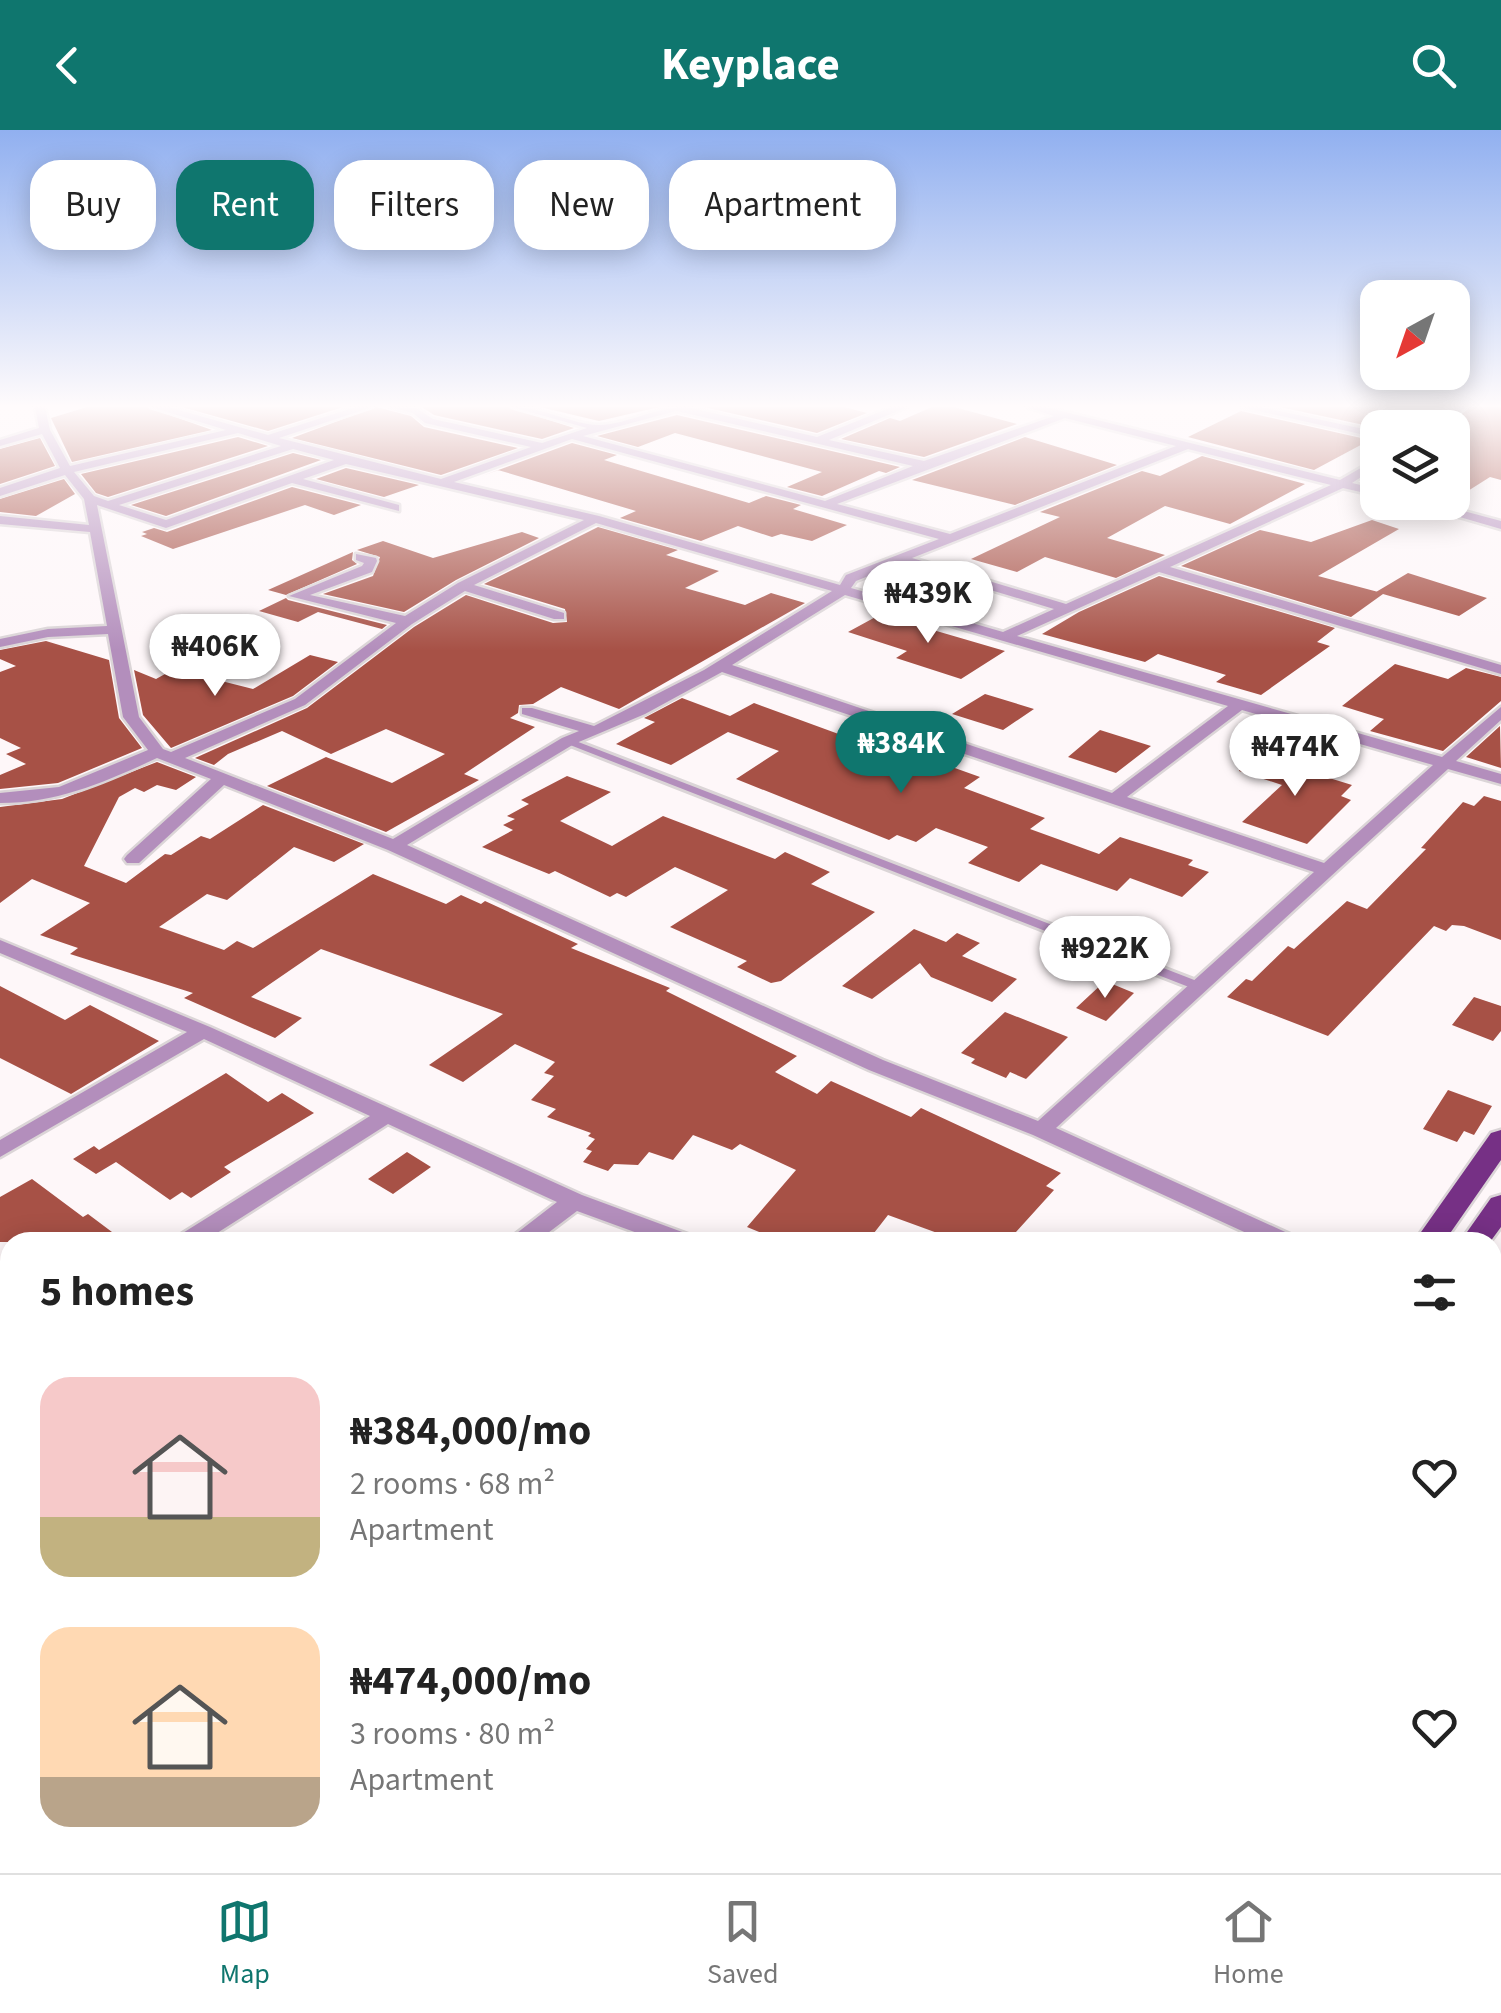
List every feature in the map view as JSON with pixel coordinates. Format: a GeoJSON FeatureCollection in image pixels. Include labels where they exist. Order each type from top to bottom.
{"type":"FeatureCollection","features":[{"type":"Feature","properties":{"kind":"main road"},"geometry":{"type":"LineString","coordinates":[[1435,1232],[1501,1139]]}},
{"type":"Feature","properties":{"kind":"main road"},"geometry":{"type":"LineString","coordinates":[[1482,1232],[1501,1205]]}},
{"type":"Feature","properties":{"kind":"street"},"geometry":{"type":"LineString","coordinates":[[82,488],[90,499],[131,717],[165,754],[394,846],[876,1064],[1041,1130],[1264,1232]]}},
{"type":"Feature","properties":{"kind":"street"},"geometry":{"type":"LineString","coordinates":[[112,503],[158,488]]}},
{"type":"Feature","properties":{"kind":"street"},"geometry":{"type":"LineString","coordinates":[[90,499],[112,503],[166,524],[271,488]]}},
{"type":"Feature","properties":{"kind":"street"},"geometry":{"type":"LineString","coordinates":[[325,488],[395,508]]}},
{"type":"Feature","properties":{"kind":"street"},"geometry":{"type":"LineString","coordinates":[[470,488],[595,519],[1501,778]]}},
{"type":"Feature","properties":{"kind":"street"},"geometry":{"type":"LineString","coordinates":[[768,488],[949,538]]}},
{"type":"Feature","properties":{"kind":"street"},"geometry":{"type":"LineString","coordinates":[[827,504],[868,488]]}},
{"type":"Feature","properties":{"kind":"street"},"geometry":{"type":"LineString","coordinates":[[394,846],[568,741],[596,731],[720,666],[842,591],[851,578],[1077,488]]}},
{"type":"Feature","properties":{"kind":"street"},"geometry":{"type":"LineString","coordinates":[[1002,637],[1332,488]]}},
{"type":"Feature","properties":{"kind":"street"},"geometry":{"type":"LineString","coordinates":[[1470,517],[1496,524],[1501,511]]}},
{"type":"Feature","properties":{"kind":"street"},"geometry":{"type":"LineString","coordinates":[[0,798],[34,800],[64,794],[300,702],[463,586],[595,519]]}},
{"type":"Feature","properties":{"kind":"street"},"geometry":{"type":"LineString","coordinates":[[0,520],[94,529]]}},
{"type":"Feature","properties":{"kind":"street"},"geometry":{"type":"LineString","coordinates":[[361,557],[371,561],[367,570],[296,596],[408,622]]}},
{"type":"Feature","properties":{"kind":"street"},"geometry":{"type":"LineString","coordinates":[[901,559],[1063,607]]}},
{"type":"Feature","properties":{"kind":"street"},"geometry":{"type":"LineString","coordinates":[[1157,567],[1501,670]]}},
{"type":"Feature","properties":{"kind":"street"},"geometry":{"type":"LineString","coordinates":[[463,586],[559,616]]}},
{"type":"Feature","properties":{"kind":"street"},"geometry":{"type":"LineString","coordinates":[[0,643],[48,633],[114,630]]}},
{"type":"Feature","properties":{"kind":"street"},"geometry":{"type":"LineString","coordinates":[[720,666],[1326,870]]}},
{"type":"Feature","properties":{"kind":"street"},"geometry":{"type":"LineString","coordinates":[[1113,800],[1240,704]]}},
{"type":"Feature","properties":{"kind":"street"},"geometry":{"type":"LineString","coordinates":[[528,711],[596,731]]}},
{"type":"Feature","properties":{"kind":"street"},"geometry":{"type":"LineString","coordinates":[[1041,1130],[1501,712]]}},
{"type":"Feature","properties":{"kind":"street"},"geometry":{"type":"LineString","coordinates":[[133,859],[223,777]]}},
{"type":"Feature","properties":{"kind":"street"},"geometry":{"type":"LineString","coordinates":[[0,946],[203,1030],[574,1202],[657,1232]]}},
{"type":"Feature","properties":{"kind":"street"},"geometry":{"type":"LineString","coordinates":[[2,1146],[203,1030]]}},
{"type":"Feature","properties":{"kind":"street"},"geometry":{"type":"LineString","coordinates":[[202,1232],[386,1116]]}},
{"type":"Feature","properties":{"kind":"street"},"geometry":{"type":"LineString","coordinates":[[534,1232],[574,1202]]}},
{"type":"Feature","properties":{"kind":"lane"},"geometry":{"type":"LineString","coordinates":[[568,741],[1198,986]]}},
{"type":"Feature","properties":{"kind":"building"},"geometry":{"type":"Polygon","coordinates":[[[34,488],[71,488],[75,494],[36,516],[0,512],[0,499],[34,488]]]}},
{"type":"Feature","properties":{"kind":"building"},"geometry":{"type":"Polygon","coordinates":[[[92,488],[135,488],[108,497],[92,488]]]}},
{"type":"Feature","properties":{"kind":"building"},"geometry":{"type":"Polygon","coordinates":[[[183,488],[243,488],[166,516],[131,505],[183,488]]]}},
{"type":"Feature","properties":{"kind":"building"},"geometry":{"type":"Polygon","coordinates":[[[288,488],[361,505],[334,515],[305,505],[173,549],[141,536],[154,528],[167,532],[288,488]]]}},
{"type":"Feature","properties":{"kind":"building"},"geometry":{"type":"Polygon","coordinates":[[[351,488],[409,488],[384,497],[351,488]]]}},
{"type":"Feature","properties":{"kind":"building"},"geometry":{"type":"Polygon","coordinates":[[[560,488],[700,488],[749,503],[766,496],[801,505],[793,509],[847,525],[812,541],[781,534],[772,537],[738,526],[701,541],[620,518],[636,511],[560,488]]]}},
{"type":"Feature","properties":{"kind":"building"},"geometry":{"type":"Polygon","coordinates":[[[792,488],[839,488],[822,496],[792,488]]]}},
{"type":"Feature","properties":{"kind":"building"},"geometry":{"type":"Polygon","coordinates":[[[946,488],[1057,488],[1015,505],[946,488]]]}},
{"type":"Feature","properties":{"kind":"building"},"geometry":{"type":"Polygon","coordinates":[[[1099,488],[1297,488],[1230,524],[1165,506],[1107,538],[1165,555],[1116,578],[1045,557],[1017,572],[971,559],[1060,517],[1040,512],[1099,488]]]}},
{"type":"Feature","properties":{"kind":"building"},"geometry":{"type":"Polygon","coordinates":[[[1372,520],[1399,529],[1318,576],[1377,592],[1408,573],[1487,598],[1459,616],[1383,594],[1351,617],[1181,566],[1260,530],[1311,542],[1372,520]]]}},
{"type":"Feature","properties":{"kind":"building"},"geometry":{"type":"Polygon","coordinates":[[[598,527],[678,550],[666,555],[719,571],[685,588],[745,605],[771,593],[805,603],[619,709],[561,687],[533,704],[519,705],[518,713],[510,718],[535,727],[464,774],[479,780],[386,832],[267,786],[326,757],[392,783],[445,754],[386,729],[331,754],[282,731],[228,754],[214,765],[195,758],[307,708],[414,627],[466,595],[553,623],[567,622],[565,609],[484,584],[598,527]]]}},
{"type":"Feature","properties":{"kind":"building"},"geometry":{"type":"Polygon","coordinates":[[[522,532],[539,538],[456,580],[404,612],[323,594],[373,576],[380,557],[357,550],[383,541],[433,558],[522,532]]]}},
{"type":"Feature","properties":{"kind":"building"},"geometry":{"type":"Polygon","coordinates":[[[353,552],[352,560],[357,564],[286,595],[268,590],[353,552]]]}},
{"type":"Feature","properties":{"kind":"building"},"geometry":{"type":"Polygon","coordinates":[[[1159,576],[1335,628],[1317,642],[1330,646],[1261,695],[1216,682],[1226,675],[1158,654],[1145,662],[1042,634],[1079,612],[1159,576]]]}},
{"type":"Feature","properties":{"kind":"building"},"geometry":{"type":"Polygon","coordinates":[[[286,598],[387,625],[382,629],[318,612],[298,622],[259,611],[286,598]]]}},
{"type":"Feature","properties":{"kind":"building"},"geometry":{"type":"Polygon","coordinates":[[[881,614],[1005,651],[961,679],[896,658],[907,651],[848,632],[881,614]]]}},
{"type":"Feature","properties":{"kind":"building"},"geometry":{"type":"Polygon","coordinates":[[[46,641],[109,660],[119,718],[142,748],[58,783],[0,789],[0,775],[26,764],[6,754],[21,748],[0,738],[0,672],[16,666],[0,659],[0,650],[46,641]]]}},
{"type":"Feature","properties":{"kind":"building"},"geometry":{"type":"Polygon","coordinates":[[[310,655],[338,662],[293,696],[171,748],[143,715],[134,670],[156,679],[174,669],[253,689],[310,655]]]}},
{"type":"Feature","properties":{"kind":"building"},"geometry":{"type":"Polygon","coordinates":[[[1395,664],[1448,679],[1466,668],[1501,677],[1501,701],[1443,751],[1370,731],[1384,719],[1342,706],[1395,664]]]}},
{"type":"Feature","properties":{"kind":"building"},"geometry":{"type":"Polygon","coordinates":[[[985,694],[1034,709],[1003,730],[952,714],[985,694]]]}},
{"type":"Feature","properties":{"kind":"building"},"geometry":{"type":"Polygon","coordinates":[[[682,698],[730,716],[754,703],[896,755],[932,766],[938,762],[980,777],[964,788],[1045,818],[1030,829],[1099,854],[1120,837],[1193,860],[1188,865],[1209,872],[1182,897],[1130,878],[1117,891],[1041,864],[1019,882],[968,863],[988,847],[936,828],[916,842],[897,835],[889,840],[736,779],[779,751],[728,732],[671,765],[616,744],[655,722],[644,718],[682,698]]]}},
{"type":"Feature","properties":{"kind":"building"},"geometry":{"type":"Polygon","coordinates":[[[1500,726],[1501,768],[1466,757],[1500,726]]]}},
{"type":"Feature","properties":{"kind":"building"},"geometry":{"type":"Polygon","coordinates":[[[1100,730],[1151,746],[1116,773],[1068,757],[1100,730]]]}},
{"type":"Feature","properties":{"kind":"building"},"geometry":{"type":"Polygon","coordinates":[[[1245,752],[1352,785],[1341,796],[1351,800],[1307,844],[1242,822],[1282,785],[1239,771],[1245,752]]]}},
{"type":"Feature","properties":{"kind":"building"},"geometry":{"type":"Polygon","coordinates":[[[157,762],[196,777],[176,790],[157,785],[144,792],[135,788],[119,797],[84,866],[126,883],[165,854],[171,855],[201,836],[210,839],[263,805],[364,844],[334,862],[294,847],[227,900],[207,894],[159,927],[224,950],[237,941],[253,948],[373,874],[446,904],[461,895],[481,904],[485,901],[578,944],[571,948],[670,988],[666,991],[797,1056],[775,1072],[817,1094],[831,1081],[911,1117],[921,1108],[1061,1173],[1046,1186],[1054,1190],[1016,1232],[935,1232],[888,1215],[875,1232],[759,1232],[747,1227],[796,1170],[740,1144],[732,1150],[693,1135],[673,1160],[649,1152],[638,1165],[614,1164],[608,1171],[583,1162],[592,1151],[586,1149],[595,1139],[588,1136],[591,1133],[547,1117],[556,1109],[531,1100],[554,1076],[544,1073],[555,1062],[515,1044],[463,1082],[429,1065],[503,1014],[321,949],[251,997],[302,1018],[275,1038],[184,998],[193,993],[70,954],[78,948],[40,935],[90,903],[32,879],[0,903],[0,807],[62,799],[157,762]]]}},
{"type":"Feature","properties":{"kind":"building"},"geometry":{"type":"Polygon","coordinates":[[[567,776],[611,792],[560,821],[612,846],[663,816],[775,859],[785,852],[830,872],[811,884],[875,912],[781,981],[771,983],[737,967],[747,961],[670,927],[728,890],[675,867],[626,897],[617,893],[610,897],[555,871],[549,874],[482,847],[513,830],[503,825],[515,819],[507,816],[529,804],[521,800],[567,776]]]}},
{"type":"Feature","properties":{"kind":"building"},"geometry":{"type":"Polygon","coordinates":[[[1484,796],[1501,801],[1501,940],[1464,926],[1452,925],[1446,931],[1434,926],[1328,1036],[1227,997],[1246,979],[1252,981],[1288,946],[1294,949],[1347,901],[1367,909],[1426,849],[1421,848],[1463,802],[1474,806],[1484,796]]]}},
{"type":"Feature","properties":{"kind":"building"},"geometry":{"type":"Polygon","coordinates":[[[914,929],[946,942],[957,933],[980,943],[962,956],[1017,979],[992,1002],[931,977],[920,963],[872,999],[842,986],[914,929]]]}},
{"type":"Feature","properties":{"kind":"building"},"geometry":{"type":"Polygon","coordinates":[[[1105,981],[1134,993],[1106,1021],[1076,1008],[1105,981]]]}},
{"type":"Feature","properties":{"kind":"building"},"geometry":{"type":"Polygon","coordinates":[[[0,986],[65,1020],[90,1005],[159,1041],[71,1094],[0,1058],[0,986]]]}},
{"type":"Feature","properties":{"kind":"building"},"geometry":{"type":"Polygon","coordinates":[[[1474,997],[1501,1006],[1501,1031],[1493,1041],[1452,1025],[1474,997]]]}},
{"type":"Feature","properties":{"kind":"building"},"geometry":{"type":"Polygon","coordinates":[[[1005,1012],[1068,1037],[1026,1079],[1010,1072],[1006,1078],[971,1063],[975,1059],[961,1053],[1005,1012]]]}},
{"type":"Feature","properties":{"kind":"building"},"geometry":{"type":"Polygon","coordinates":[[[226,1073],[268,1102],[282,1093],[314,1113],[224,1167],[231,1172],[191,1198],[182,1192],[170,1200],[116,1162],[96,1174],[73,1159],[94,1146],[99,1150],[226,1073]]]}},
{"type":"Feature","properties":{"kind":"building"},"geometry":{"type":"Polygon","coordinates":[[[1448,1090],[1492,1106],[1474,1135],[1464,1131],[1457,1142],[1423,1129],[1448,1090]]]}},
{"type":"Feature","properties":{"kind":"building"},"geometry":{"type":"Polygon","coordinates":[[[407,1152],[431,1167],[393,1194],[368,1179],[407,1152]]]}},
{"type":"Feature","properties":{"kind":"building"},"geometry":{"type":"Polygon","coordinates":[[[32,1179],[83,1217],[88,1214],[112,1232],[0,1232],[0,1197],[32,1179]]]}}]}
